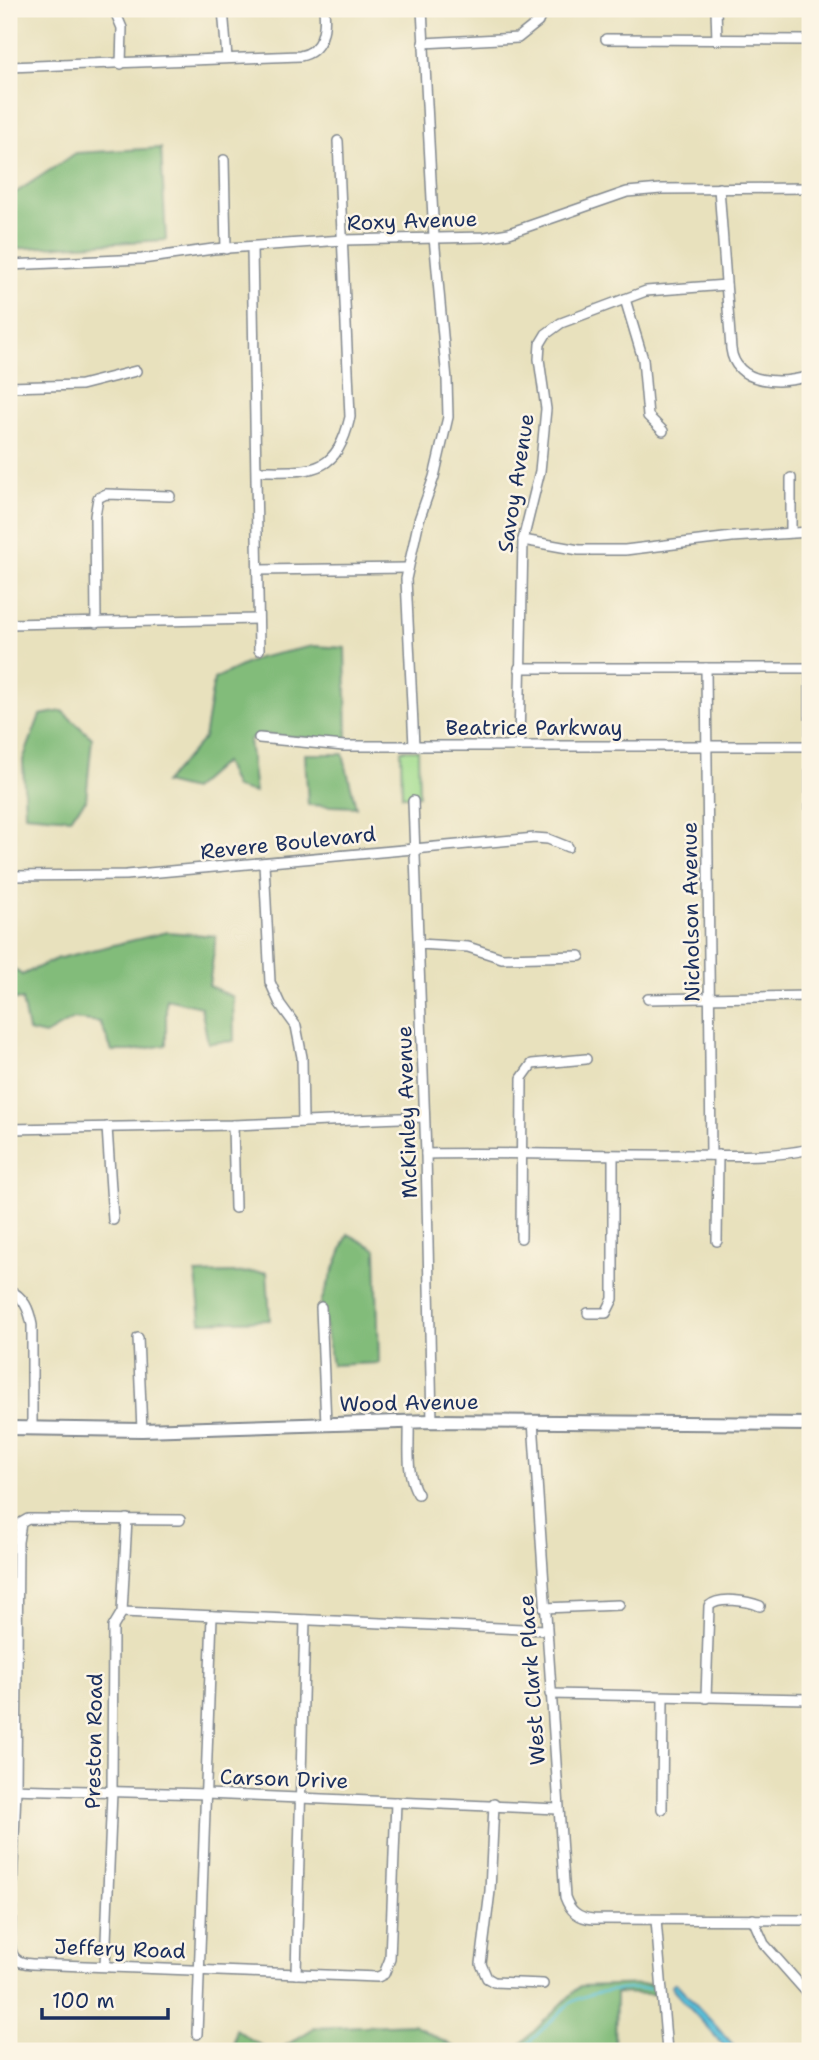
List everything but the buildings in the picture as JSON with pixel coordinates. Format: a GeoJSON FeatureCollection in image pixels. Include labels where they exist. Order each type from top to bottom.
{"type":"FeatureCollection","features":[{"type":"Feature","properties":{"kind":"street"},"geometry":{"type":"LineString","coordinates":[[114,9],[122,28],[121,64]]}},
{"type":"Feature","properties":{"kind":"street"},"geometry":{"type":"LineString","coordinates":[[223,9],[227,58]]}},
{"type":"Feature","properties":{"kind":"street"},"geometry":{"type":"LineString","coordinates":[[9,67],[309,55],[320,42],[324,9]]}},
{"type":"Feature","properties":{"kind":"street"},"geometry":{"type":"LineString","coordinates":[[414,746],[406,579],[419,520],[434,477],[447,417],[447,380],[433,237],[422,9]]}},
{"type":"Feature","properties":{"kind":"street"},"geometry":{"type":"LineString","coordinates":[[423,43],[518,38],[538,22],[543,9]]}},
{"type":"Feature","properties":{"kind":"street"},"geometry":{"type":"LineString","coordinates":[[716,9],[716,40]]}},
{"type":"Feature","properties":{"kind":"street"},"geometry":{"type":"LineString","coordinates":[[606,39],[810,40]]}},
{"type":"Feature","properties":{"kind":"street"},"geometry":{"type":"LineString","coordinates":[[257,471],[304,471],[322,466],[335,455],[345,438],[350,417],[338,141]]}},
{"type":"Feature","properties":{"kind":"street"},"geometry":{"type":"LineString","coordinates":[[224,160],[226,249]]}},
{"type":"Feature","properties":{"kind":"street","name":"Roxy Avenue"},"geometry":{"type":"LineString","coordinates":[[9,265],[142,259],[343,240],[485,237],[509,233],[627,192],[661,188],[810,188]]}},
{"type":"Feature","properties":{"kind":"street"},"geometry":{"type":"LineString","coordinates":[[719,188],[732,356],[737,368],[748,377],[762,380],[810,376]]}},
{"type":"Feature","properties":{"kind":"street"},"geometry":{"type":"LineString","coordinates":[[252,248],[259,650]]}},
{"type":"Feature","properties":{"kind":"street","name":"Savoy Avenue"},"geometry":{"type":"LineString","coordinates":[[519,746],[523,540],[540,471],[546,409],[539,359],[540,344],[546,334],[561,323],[646,291],[726,285]]}},
{"type":"Feature","properties":{"kind":"street"},"geometry":{"type":"LineString","coordinates":[[625,299],[643,359],[648,416],[663,431]]}},
{"type":"Feature","properties":{"kind":"street"},"geometry":{"type":"LineString","coordinates":[[9,387],[81,385],[136,371]]}},
{"type":"Feature","properties":{"kind":"street"},"geometry":{"type":"LineString","coordinates":[[791,532],[792,478]]}},
{"type":"Feature","properties":{"kind":"street"},"geometry":{"type":"LineString","coordinates":[[96,623],[98,498],[106,494],[170,496]]}},
{"type":"Feature","properties":{"kind":"street"},"geometry":{"type":"LineString","coordinates":[[523,540],[579,550],[625,550],[810,531]]}},
{"type":"Feature","properties":{"kind":"street"},"geometry":{"type":"LineString","coordinates":[[258,570],[408,568]]}},
{"type":"Feature","properties":{"kind":"street"},"geometry":{"type":"LineString","coordinates":[[9,624],[258,619]]}},
{"type":"Feature","properties":{"kind":"street"},"geometry":{"type":"LineString","coordinates":[[519,668],[810,668],[810,906]]}},
{"type":"Feature","properties":{"kind":"street","name":"Nicholson Avenue"},"geometry":{"type":"LineString","coordinates":[[706,668],[709,997],[718,1241]]}},
{"type":"Feature","properties":{"kind":"street","name":"Beatrice Parkway"},"geometry":{"type":"LineString","coordinates":[[259,737],[344,746],[810,746]]}},
{"type":"Feature","properties":{"kind":"street","name":"McKinley Avenue"},"geometry":{"type":"LineString","coordinates":[[413,801],[426,1154],[432,1421]]}},
{"type":"Feature","properties":{"kind":"street","name":"Revere Boulevard"},"geometry":{"type":"LineString","coordinates":[[9,876],[126,875],[535,838],[568,846]]}},
{"type":"Feature","properties":{"kind":"street"},"geometry":{"type":"LineString","coordinates":[[264,863],[270,982],[280,1004],[296,1026],[302,1057],[303,1122]]}},
{"type":"Feature","properties":{"kind":"street"},"geometry":{"type":"LineString","coordinates":[[419,944],[468,947],[502,958],[580,956]]}},
{"type":"Feature","properties":{"kind":"street"},"geometry":{"type":"LineString","coordinates":[[648,999],[810,996]]}},
{"type":"Feature","properties":{"kind":"street"},"geometry":{"type":"LineString","coordinates":[[521,1238],[522,1078],[532,1065],[586,1059]]}},
{"type":"Feature","properties":{"kind":"street"},"geometry":{"type":"LineString","coordinates":[[9,1129],[233,1125],[424,1117]]}},
{"type":"Feature","properties":{"kind":"street"},"geometry":{"type":"LineString","coordinates":[[233,1125],[235,1208]]}},
{"type":"Feature","properties":{"kind":"street"},"geometry":{"type":"LineString","coordinates":[[107,1127],[113,1220]]}},
{"type":"Feature","properties":{"kind":"street"},"geometry":{"type":"LineString","coordinates":[[426,1154],[522,1152],[613,1156],[714,1155],[791,1153],[810,1149]]}},
{"type":"Feature","properties":{"kind":"street"},"geometry":{"type":"LineString","coordinates":[[589,1313],[606,1313],[612,1299],[613,1156]]}},
{"type":"Feature","properties":{"kind":"street"},"geometry":{"type":"LineString","coordinates":[[9,1290],[22,1298],[29,1310],[32,1325],[33,1428]]}},
{"type":"Feature","properties":{"kind":"street"},"geometry":{"type":"LineString","coordinates":[[321,1307],[326,1424]]}},
{"type":"Feature","properties":{"kind":"street"},"geometry":{"type":"LineString","coordinates":[[138,1338],[142,1430]]}},
{"type":"Feature","properties":{"kind":"street","name":"Wood Avenue"},"geometry":{"type":"LineString","coordinates":[[9,1428],[142,1430],[432,1421],[810,1424]]}},
{"type":"Feature","properties":{"kind":"street","name":"West Clark Place"},"geometry":{"type":"LineString","coordinates":[[533,1421],[565,1897],[573,1912],[585,1919],[656,1920]]}},
{"type":"Feature","properties":{"kind":"street"},"geometry":{"type":"LineString","coordinates":[[409,1422],[410,1473],[418,1494]]}},
{"type":"Feature","properties":{"kind":"street","name":"Jeffery Road"},"geometry":{"type":"LineString","coordinates":[[127,1519],[28,1519],[21,1523],[18,1542],[10,1952],[17,1962],[379,1978],[389,1966],[396,1802]]}},
{"type":"Feature","properties":{"kind":"street"},"geometry":{"type":"LineString","coordinates":[[127,1519],[180,1520]]}},
{"type":"Feature","properties":{"kind":"street","name":"Preston Road"},"geometry":{"type":"LineString","coordinates":[[105,1966],[112,1792],[113,1627],[122,1612],[127,1519]]}},
{"type":"Feature","properties":{"kind":"street"},"geometry":{"type":"LineString","coordinates":[[706,1698],[709,1606],[716,1601],[744,1602],[760,1606]]}},
{"type":"Feature","properties":{"kind":"street"},"geometry":{"type":"LineString","coordinates":[[544,1608],[619,1605]]}},
{"type":"Feature","properties":{"kind":"street"},"geometry":{"type":"LineString","coordinates":[[122,1612],[546,1630]]}},
{"type":"Feature","properties":{"kind":"street"},"geometry":{"type":"LineString","coordinates":[[197,2034],[212,1616]]}},
{"type":"Feature","properties":{"kind":"street"},"geometry":{"type":"LineString","coordinates":[[296,1974],[305,1620]]}},
{"type":"Feature","properties":{"kind":"street"},"geometry":{"type":"LineString","coordinates":[[550,1694],[810,1699]]}},
{"type":"Feature","properties":{"kind":"street"},"geometry":{"type":"LineString","coordinates":[[662,1809],[663,1698]]}},
{"type":"Feature","properties":{"kind":"street","name":"Carson Drive"},"geometry":{"type":"LineString","coordinates":[[13,1789],[494,1804],[558,1809]]}},
{"type":"Feature","properties":{"kind":"street"},"geometry":{"type":"LineString","coordinates":[[494,1804],[490,1891],[482,1953],[483,1972],[487,1979],[494,1982],[543,1984]]}},
{"type":"Feature","properties":{"kind":"street"},"geometry":{"type":"LineString","coordinates":[[753,1919],[764,1944],[810,1996]]}},
{"type":"Feature","properties":{"kind":"street"},"geometry":{"type":"LineString","coordinates":[[667,2051],[656,1920],[810,1920]]}},
{"type":"Feature","properties":{"kind":"green space"},"geometry":{"type":"Polygon","coordinates":[[[161,148],[166,240],[9,249],[9,197],[76,153],[161,148]]]}},
{"type":"Feature","properties":{"kind":"green space"},"geometry":{"type":"Polygon","coordinates":[[[313,646],[345,648],[347,741],[258,734],[249,740],[255,793],[235,788],[224,762],[192,790],[164,783],[204,738],[214,679],[258,658],[313,646]]]}},
{"type":"Feature","properties":{"kind":"green space"},"geometry":{"type":"Polygon","coordinates":[[[62,711],[92,738],[86,800],[70,818],[25,814],[23,760],[40,715],[62,711]]]}},
{"type":"Feature","properties":{"kind":"green space"},"geometry":{"type":"Polygon","coordinates":[[[401,750],[418,750],[419,796],[402,796],[401,750]]]}},
{"type":"Feature","properties":{"kind":"green space"},"geometry":{"type":"Polygon","coordinates":[[[305,754],[343,754],[356,807],[308,805],[305,754]]]}},
{"type":"Feature","properties":{"kind":"green space"},"geometry":{"type":"Polygon","coordinates":[[[167,932],[216,936],[209,986],[233,997],[234,1041],[208,1043],[201,1007],[166,999],[166,1045],[112,1051],[100,1022],[73,1019],[45,1035],[28,1031],[22,1000],[9,999],[9,965],[22,975],[56,959],[167,932]]]}},
{"type":"Feature","properties":{"kind":"green space"},"geometry":{"type":"Polygon","coordinates":[[[348,1234],[376,1249],[379,1363],[332,1365],[321,1302],[348,1234]]]}},
{"type":"Feature","properties":{"kind":"green space"},"geometry":{"type":"Polygon","coordinates":[[[267,1272],[270,1320],[201,1322],[196,1274],[267,1272]]]}},
{"type":"Feature","properties":{"kind":"green space"},"geometry":{"type":"Polygon","coordinates":[[[654,1984],[654,1994],[616,1993],[615,2051],[514,2051],[580,1986],[654,1984]]]}},
{"type":"Feature","properties":{"kind":"green space"},"geometry":{"type":"Polygon","coordinates":[[[413,2024],[461,2051],[277,2051],[314,2028],[413,2024]]]}},
{"type":"Feature","properties":{"kind":"green space"},"geometry":{"type":"Polygon","coordinates":[[[235,2029],[269,2051],[234,2051],[235,2029]]]}},
{"type":"Feature","properties":{"kind":"water"},"geometry":{"type":"Polygon","coordinates":[[[674,1983],[739,2051],[729,2051],[674,1991],[674,1983]]]}},
{"type":"Feature","properties":{"kind":"waterway"},"geometry":{"type":"LineString","coordinates":[[520,2051],[570,2003],[579,1998],[608,1991],[649,1988]]}}]}
